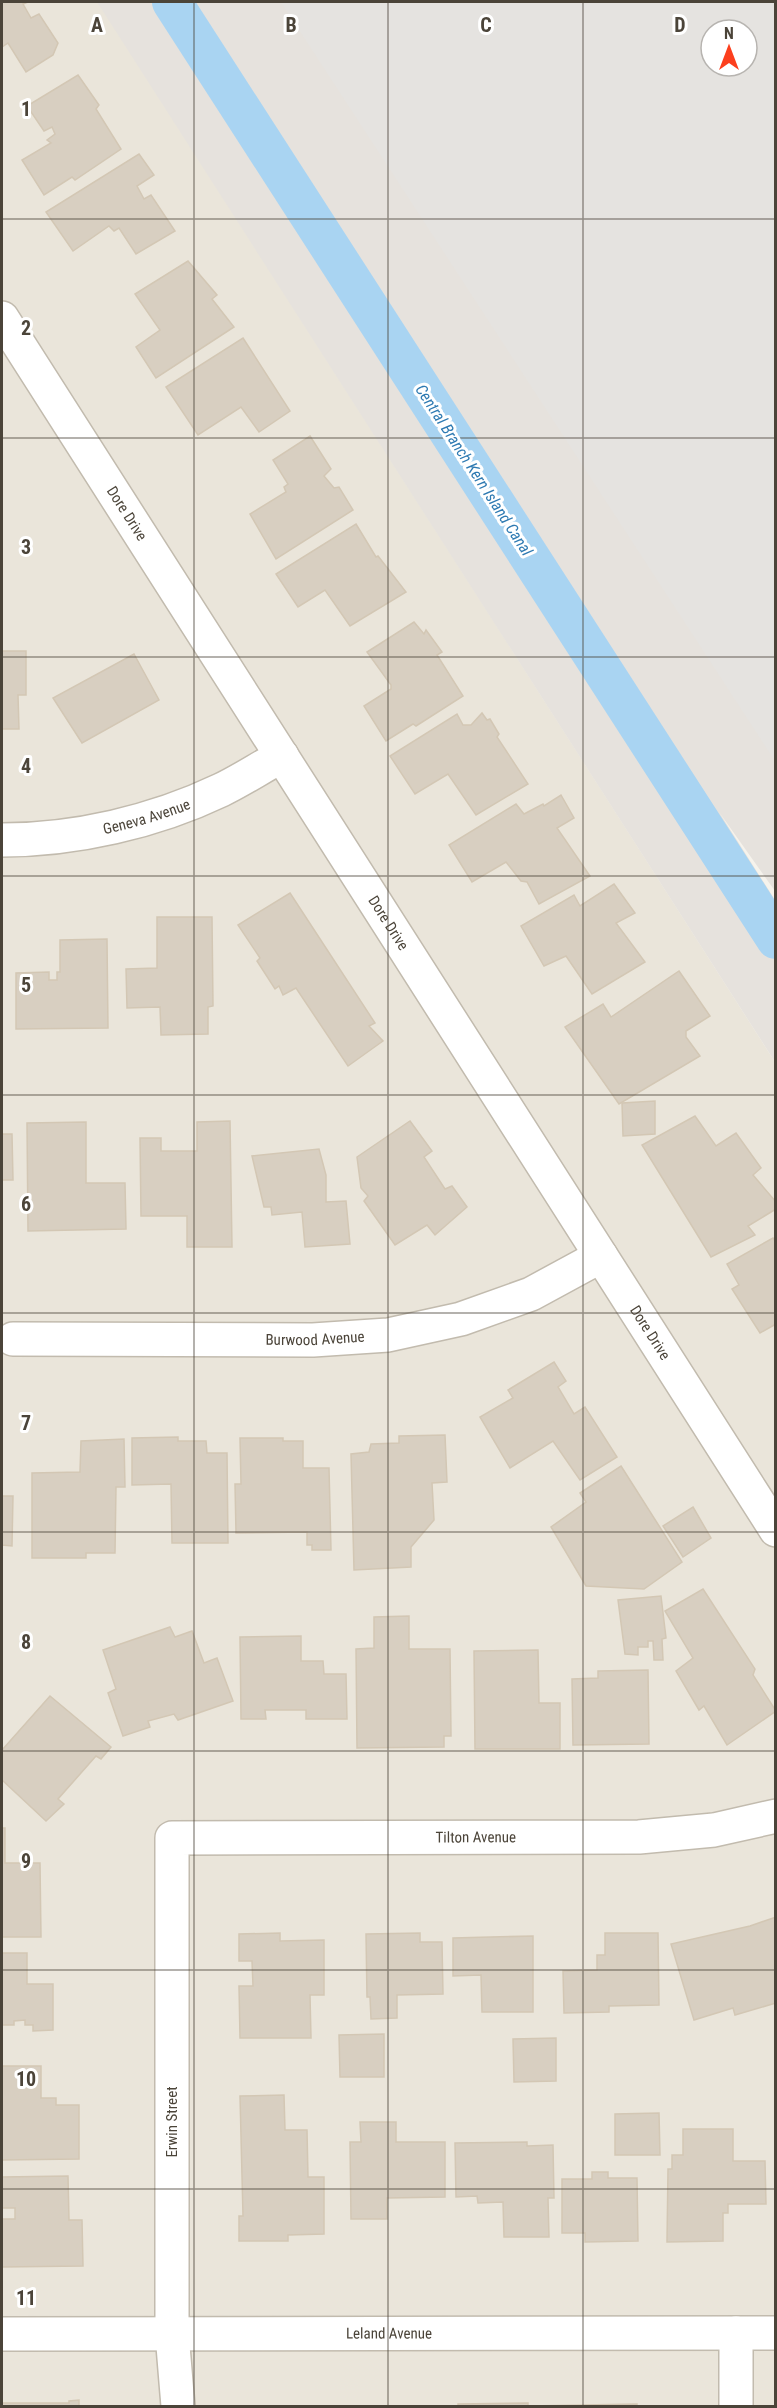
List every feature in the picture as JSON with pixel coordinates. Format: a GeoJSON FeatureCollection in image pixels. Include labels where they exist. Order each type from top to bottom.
{"type":"FeatureCollection","features":[{"type":"Feature","properties":{"kind":"street","name":"Dore Drive"},"geometry":{"type":"LineString","coordinates":[[2,318],[776,1530]]}},
{"type":"Feature","properties":{"kind":"street","name":"Geneva Avenue"},"geometry":{"type":"LineString","coordinates":[[2,840],[22,840],[87,832],[160,814],[220,790],[282,756]]}},
{"type":"Feature","properties":{"kind":"street","name":"Burwood Avenue"},"geometry":{"type":"LineString","coordinates":[[13,1339],[313,1340],[388,1335],[460,1319],[531,1294],[601,1256]]}},
{"type":"Feature","properties":{"kind":"street","name":"Tilton Avenue"},"geometry":{"type":"LineString","coordinates":[[172,1838],[639,1837],[714,1830],[776,1816]]}},
{"type":"Feature","properties":{"kind":"street","name":"Erwin Street"},"geometry":{"type":"LineString","coordinates":[[172,1838],[172,2334],[178,2406]]}},
{"type":"Feature","properties":{"kind":"street"},"geometry":{"type":"LineString","coordinates":[[736,2333],[736,2406]]}},
{"type":"Feature","properties":{"kind":"street","name":"Leland Avenue"},"geometry":{"type":"LineString","coordinates":[[2,2334],[776,2333]]}},
{"type":"Feature","properties":{"kind":"shaded area"},"geometry":{"type":"Polygon","coordinates":[[[2,2],[98,2],[775,1062],[776,2406],[2,2406],[2,2]]]}},
{"type":"Feature","properties":{"kind":"shaded area"},"geometry":{"type":"Polygon","coordinates":[[[97,2],[775,2],[775,891],[719,812],[775,900],[775,1062],[97,2]]]}},
{"type":"Feature","properties":{"kind":"shaded area"},"geometry":{"type":"Polygon","coordinates":[[[281,2],[775,2],[775,761],[281,2]]]}},
{"type":"Feature","properties":{"kind":"building"},"geometry":{"type":"Polygon","coordinates":[[[2,2],[28,2],[23,4],[31,18],[39,14],[58,43],[53,55],[26,72],[8,43],[2,47],[2,2]]]}},
{"type":"Feature","properties":{"kind":"building"},"geometry":{"type":"Polygon","coordinates":[[[78,75],[99,105],[96,109],[121,149],[75,180],[72,177],[44,195],[22,160],[51,143],[47,140],[55,134],[52,127],[44,131],[27,106],[78,75]]]}},
{"type":"Feature","properties":{"kind":"building"},"geometry":{"type":"Polygon","coordinates":[[[139,154],[154,175],[137,186],[144,199],[151,195],[175,231],[136,254],[119,228],[114,231],[109,226],[73,251],[46,212],[139,154]]]}},
{"type":"Feature","properties":{"kind":"building"},"geometry":{"type":"Polygon","coordinates":[[[188,261],[217,295],[212,299],[234,327],[156,378],[136,347],[160,330],[135,294],[188,261]]]}},
{"type":"Feature","properties":{"kind":"building"},"geometry":{"type":"Polygon","coordinates":[[[243,338],[290,411],[259,432],[241,407],[198,435],[166,387],[243,338]]]}},
{"type":"Feature","properties":{"kind":"building"},"geometry":{"type":"Polygon","coordinates":[[[310,436],[331,469],[324,476],[334,488],[339,487],[353,510],[276,559],[250,514],[286,492],[284,487],[288,484],[273,460],[310,436]]]}},
{"type":"Feature","properties":{"kind":"building"},"geometry":{"type":"Polygon","coordinates":[[[356,524],[376,557],[378,556],[406,592],[350,626],[325,590],[298,607],[276,574],[356,524]]]}},
{"type":"Feature","properties":{"kind":"building"},"geometry":{"type":"Polygon","coordinates":[[[414,622],[424,634],[426,630],[442,652],[437,655],[463,696],[416,726],[413,724],[386,741],[364,706],[391,689],[391,685],[367,652],[414,622]]]}},
{"type":"Feature","properties":{"kind":"building"},"geometry":{"type":"Polygon","coordinates":[[[2,651],[26,651],[26,695],[18,695],[19,729],[2,729],[2,651]]]}},
{"type":"Feature","properties":{"kind":"building"},"geometry":{"type":"Polygon","coordinates":[[[134,654],[159,700],[82,743],[53,698],[134,654]]]}},
{"type":"Feature","properties":{"kind":"building"},"geometry":{"type":"Polygon","coordinates":[[[482,713],[487,720],[490,719],[499,734],[497,737],[528,784],[476,815],[448,774],[415,794],[390,756],[457,714],[463,725],[471,725],[482,713]]]}},
{"type":"Feature","properties":{"kind":"building"},"geometry":{"type":"Polygon","coordinates":[[[561,795],[574,818],[557,828],[590,876],[539,904],[527,882],[521,881],[506,862],[472,882],[449,845],[516,804],[524,814],[543,804],[544,806],[561,795]]]}},
{"type":"Feature","properties":{"kind":"building"},"geometry":{"type":"Polygon","coordinates":[[[614,884],[635,913],[616,923],[645,962],[592,994],[566,956],[544,966],[521,926],[574,895],[580,906],[614,884]]]}},
{"type":"Feature","properties":{"kind":"building"},"geometry":{"type":"Polygon","coordinates":[[[290,893],[375,1023],[369,1026],[383,1041],[348,1066],[296,988],[283,995],[279,986],[275,989],[257,961],[260,958],[238,925],[290,893]]]}},
{"type":"Feature","properties":{"kind":"building"},"geometry":{"type":"Polygon","coordinates":[[[157,917],[212,917],[213,1006],[208,1007],[208,1034],[161,1035],[160,1007],[127,1008],[126,969],[157,968],[157,917]]]}},
{"type":"Feature","properties":{"kind":"building"},"geometry":{"type":"Polygon","coordinates":[[[107,939],[108,1028],[16,1029],[16,973],[49,972],[49,980],[57,980],[57,972],[60,972],[60,940],[107,939]]]}},
{"type":"Feature","properties":{"kind":"building"},"geometry":{"type":"Polygon","coordinates":[[[679,971],[710,1016],[686,1031],[686,1037],[700,1056],[619,1104],[565,1027],[603,1004],[611,1017],[679,971]]]}},
{"type":"Feature","properties":{"kind":"building"},"geometry":{"type":"Polygon","coordinates":[[[655,1101],[655,1134],[623,1136],[622,1103],[655,1101]]]}},
{"type":"Feature","properties":{"kind":"building"},"geometry":{"type":"Polygon","coordinates":[[[695,1116],[716,1146],[736,1133],[761,1168],[753,1175],[776,1202],[776,1209],[748,1226],[755,1235],[711,1257],[642,1145],[695,1116]]]}},
{"type":"Feature","properties":{"kind":"building"},"geometry":{"type":"Polygon","coordinates":[[[230,1121],[232,1247],[187,1247],[187,1216],[141,1216],[140,1138],[161,1138],[161,1151],[197,1151],[197,1122],[230,1121]]]}},
{"type":"Feature","properties":{"kind":"building"},"geometry":{"type":"Polygon","coordinates":[[[410,1121],[432,1151],[424,1157],[445,1189],[452,1186],[467,1207],[435,1235],[427,1225],[395,1245],[364,1201],[368,1196],[361,1188],[357,1157],[410,1121]]]}},
{"type":"Feature","properties":{"kind":"building"},"geometry":{"type":"Polygon","coordinates":[[[86,1122],[86,1183],[125,1183],[126,1229],[28,1231],[27,1123],[86,1122]]]}},
{"type":"Feature","properties":{"kind":"building"},"geometry":{"type":"Polygon","coordinates":[[[2,1134],[12,1134],[13,1180],[2,1180],[2,1134]]]}},
{"type":"Feature","properties":{"kind":"building"},"geometry":{"type":"Polygon","coordinates":[[[319,1149],[326,1175],[326,1202],[346,1201],[350,1244],[305,1247],[302,1212],[272,1215],[271,1207],[264,1207],[252,1156],[319,1149]]]}},
{"type":"Feature","properties":{"kind":"building"},"geometry":{"type":"Polygon","coordinates":[[[773,1238],[776,1242],[776,1324],[760,1333],[732,1289],[739,1285],[727,1264],[773,1238]]]}},
{"type":"Feature","properties":{"kind":"building"},"geometry":{"type":"Polygon","coordinates":[[[554,1362],[566,1381],[558,1387],[574,1414],[585,1407],[617,1457],[580,1480],[553,1441],[510,1468],[480,1417],[513,1398],[508,1390],[554,1362]]]}},
{"type":"Feature","properties":{"kind":"building"},"geometry":{"type":"Polygon","coordinates":[[[445,1435],[447,1482],[432,1483],[434,1520],[411,1547],[411,1567],[354,1570],[351,1454],[369,1452],[371,1444],[399,1443],[399,1436],[445,1435]]]}},
{"type":"Feature","properties":{"kind":"building"},"geometry":{"type":"Polygon","coordinates":[[[178,1437],[178,1441],[206,1441],[207,1453],[227,1453],[228,1543],[172,1543],[171,1484],[132,1485],[132,1438],[178,1437]]]}},
{"type":"Feature","properties":{"kind":"building"},"geometry":{"type":"Polygon","coordinates":[[[240,1438],[283,1438],[283,1441],[303,1441],[303,1468],[329,1468],[331,1550],[312,1550],[312,1545],[307,1545],[307,1532],[236,1533],[235,1484],[241,1484],[240,1438]]]}},
{"type":"Feature","properties":{"kind":"building"},"geometry":{"type":"Polygon","coordinates":[[[124,1439],[125,1487],[116,1487],[115,1553],[86,1553],[86,1558],[32,1558],[32,1473],[80,1472],[81,1441],[124,1439]]]}},
{"type":"Feature","properties":{"kind":"building"},"geometry":{"type":"Polygon","coordinates":[[[621,1466],[682,1562],[644,1589],[586,1586],[551,1527],[586,1502],[580,1493],[621,1466]]]}},
{"type":"Feature","properties":{"kind":"building"},"geometry":{"type":"Polygon","coordinates":[[[2,1496],[13,1496],[12,1546],[2,1545],[2,1496]]]}},
{"type":"Feature","properties":{"kind":"building"},"geometry":{"type":"Polygon","coordinates":[[[693,1507],[711,1538],[683,1557],[663,1526],[693,1507]]]}},
{"type":"Feature","properties":{"kind":"building"},"geometry":{"type":"Polygon","coordinates":[[[703,1589],[755,1669],[753,1675],[776,1711],[727,1745],[704,1706],[699,1710],[676,1671],[693,1658],[665,1611],[703,1589]]]}},
{"type":"Feature","properties":{"kind":"building"},"geometry":{"type":"Polygon","coordinates":[[[661,1596],[666,1638],[662,1639],[663,1660],[654,1660],[653,1641],[648,1641],[648,1647],[638,1647],[638,1655],[625,1654],[618,1600],[661,1596]]]}},
{"type":"Feature","properties":{"kind":"building"},"geometry":{"type":"Polygon","coordinates":[[[409,1616],[409,1649],[450,1649],[451,1736],[444,1736],[444,1747],[357,1748],[356,1649],[374,1648],[374,1617],[409,1616]]]}},
{"type":"Feature","properties":{"kind":"building"},"geometry":{"type":"Polygon","coordinates":[[[170,1627],[175,1637],[192,1631],[204,1663],[217,1658],[233,1701],[178,1720],[174,1714],[148,1721],[150,1727],[123,1736],[108,1693],[116,1689],[103,1650],[170,1627]]]}},
{"type":"Feature","properties":{"kind":"building"},"geometry":{"type":"Polygon","coordinates":[[[301,1636],[301,1661],[323,1661],[324,1674],[346,1674],[347,1719],[306,1719],[306,1710],[265,1710],[266,1719],[241,1719],[240,1637],[301,1636]]]}},
{"type":"Feature","properties":{"kind":"building"},"geometry":{"type":"Polygon","coordinates":[[[538,1650],[539,1703],[560,1703],[560,1749],[475,1749],[474,1651],[538,1650]]]}},
{"type":"Feature","properties":{"kind":"building"},"geometry":{"type":"Polygon","coordinates":[[[648,1670],[649,1744],[573,1745],[572,1679],[598,1678],[598,1671],[648,1670]]]}},
{"type":"Feature","properties":{"kind":"building"},"geometry":{"type":"Polygon","coordinates":[[[50,1696],[111,1747],[101,1759],[96,1756],[58,1799],[64,1804],[46,1821],[2,1780],[2,1750],[50,1696]]]}},
{"type":"Feature","properties":{"kind":"building"},"geometry":{"type":"Polygon","coordinates":[[[2,1828],[5,1828],[5,1863],[40,1863],[41,1937],[2,1937],[2,1828]]]}},
{"type":"Feature","properties":{"kind":"building"},"geometry":{"type":"Polygon","coordinates":[[[776,1917],[776,2003],[735,2015],[733,2008],[694,2020],[671,1944],[750,1926],[776,1917]]]}},
{"type":"Feature","properties":{"kind":"building"},"geometry":{"type":"Polygon","coordinates":[[[280,1933],[280,1941],[324,1940],[324,1995],[310,1995],[311,2038],[240,2038],[239,1986],[253,1986],[252,1961],[239,1961],[239,1934],[280,1933]]]}},
{"type":"Feature","properties":{"kind":"building"},"geometry":{"type":"Polygon","coordinates":[[[420,1933],[420,1942],[442,1942],[443,1994],[397,1995],[397,2018],[371,2019],[370,1997],[367,1997],[366,1934],[420,1933]]]}},
{"type":"Feature","properties":{"kind":"building"},"geometry":{"type":"Polygon","coordinates":[[[605,1933],[658,1933],[659,2005],[609,2006],[609,2012],[564,2013],[563,1971],[597,1970],[597,1955],[605,1955],[605,1933]]]}},
{"type":"Feature","properties":{"kind":"building"},"geometry":{"type":"Polygon","coordinates":[[[533,1936],[533,2012],[482,2012],[481,1975],[453,1976],[453,1938],[533,1936]]]}},
{"type":"Feature","properties":{"kind":"building"},"geometry":{"type":"Polygon","coordinates":[[[2,1953],[27,1953],[27,1984],[53,1984],[53,2030],[33,2031],[33,2025],[25,2025],[25,2020],[14,2021],[14,2025],[2,2025],[2,1953]]]}},
{"type":"Feature","properties":{"kind":"building"},"geometry":{"type":"Polygon","coordinates":[[[384,2034],[384,2077],[340,2077],[339,2035],[384,2034]]]}},
{"type":"Feature","properties":{"kind":"building"},"geometry":{"type":"Polygon","coordinates":[[[556,2038],[556,2081],[514,2082],[513,2039],[556,2038]]]}},
{"type":"Feature","properties":{"kind":"building"},"geometry":{"type":"Polygon","coordinates":[[[2,2066],[41,2066],[41,2098],[56,2098],[56,2105],[79,2105],[79,2159],[2,2160],[2,2066]]]}},
{"type":"Feature","properties":{"kind":"building"},"geometry":{"type":"Polygon","coordinates":[[[284,2095],[285,2130],[307,2130],[308,2177],[324,2177],[324,2234],[288,2235],[288,2241],[239,2241],[239,2216],[243,2216],[240,2096],[284,2095]]]}},
{"type":"Feature","properties":{"kind":"building"},"geometry":{"type":"Polygon","coordinates":[[[659,2113],[660,2155],[615,2155],[615,2114],[659,2113]]]}},
{"type":"Feature","properties":{"kind":"building"},"geometry":{"type":"Polygon","coordinates":[[[360,2122],[396,2122],[396,2142],[445,2142],[445,2197],[387,2198],[387,2219],[351,2219],[350,2142],[361,2142],[360,2122]]]}},
{"type":"Feature","properties":{"kind":"building"},"geometry":{"type":"Polygon","coordinates":[[[683,2129],[733,2129],[733,2161],[765,2161],[766,2204],[728,2204],[728,2213],[723,2213],[723,2241],[667,2242],[668,2169],[672,2169],[672,2155],[683,2155],[683,2129]]]}},
{"type":"Feature","properties":{"kind":"building"},"geometry":{"type":"Polygon","coordinates":[[[527,2142],[527,2146],[553,2145],[554,2198],[548,2198],[549,2237],[504,2237],[503,2202],[478,2203],[477,2196],[456,2197],[455,2143],[527,2142]]]}},
{"type":"Feature","properties":{"kind":"building"},"geometry":{"type":"Polygon","coordinates":[[[592,2172],[608,2172],[608,2178],[637,2178],[638,2241],[585,2242],[585,2233],[562,2233],[562,2179],[592,2179],[592,2172]]]}},
{"type":"Feature","properties":{"kind":"building"},"geometry":{"type":"Polygon","coordinates":[[[68,2176],[69,2220],[82,2220],[83,2266],[2,2267],[2,2219],[15,2219],[15,2208],[2,2208],[2,2177],[68,2176]]]}},
{"type":"Feature","properties":{"kind":"building"},"geometry":{"type":"Polygon","coordinates":[[[79,2400],[79,2406],[2,2406],[2,2403],[69,2403],[69,2401],[79,2400]]]}},
{"type":"Feature","properties":{"kind":"building"},"geometry":{"type":"Polygon","coordinates":[[[528,2403],[528,2406],[458,2406],[458,2404],[528,2403]]]}},
{"type":"Feature","properties":{"kind":"building"},"geometry":{"type":"Polygon","coordinates":[[[637,2404],[637,2406],[528,2406],[637,2404]]]}},
{"type":"Feature","properties":{"kind":"waterway","name":"Central Branch Kern Island Canal"},"geometry":{"type":"LineString","coordinates":[[172,2],[776,939]]}}]}
